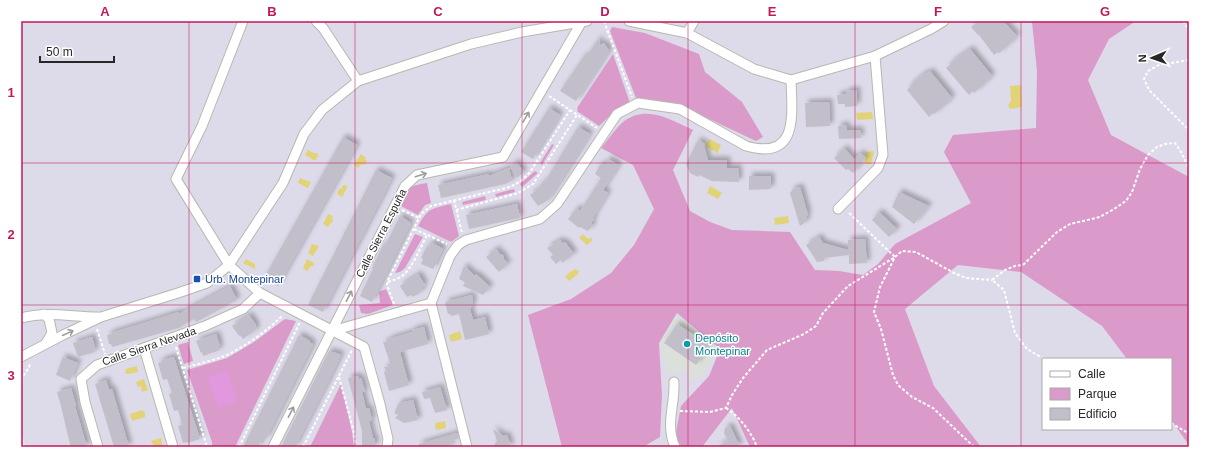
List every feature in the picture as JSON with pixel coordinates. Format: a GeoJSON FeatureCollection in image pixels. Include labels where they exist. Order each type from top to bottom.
{"type":"FeatureCollection","features":[{"type":"Feature","properties":{"kind":"street"},"geometry":{"type":"LineString","coordinates":[[243,21],[202,126],[176,180],[229,265],[260,293],[364,347],[380,404],[388,439],[387,447]]}},
{"type":"Feature","properties":{"kind":"street"},"geometry":{"type":"LineString","coordinates":[[316,21],[323,28],[358,81]]}},
{"type":"Feature","properties":{"kind":"street"},"geometry":{"type":"LineString","coordinates":[[630,21],[687,33],[754,69],[791,80],[875,56],[931,29],[944,21]]}},
{"type":"Feature","properties":{"kind":"street"},"geometry":{"type":"LineString","coordinates":[[687,33],[694,21]]}},
{"type":"Feature","properties":{"kind":"street"},"geometry":{"type":"LineString","coordinates":[[21,357],[98,319],[207,282],[229,265],[283,183],[304,134],[322,110],[358,81],[471,44],[522,32],[584,22]]}},
{"type":"Feature","properties":{"kind":"street","name":"Calle Sierra Espuña"},"geometry":{"type":"LineString","coordinates":[[273,447],[405,186],[417,175],[504,157],[541,91],[584,22]]}},
{"type":"Feature","properties":{"kind":"street"},"geometry":{"type":"LineString","coordinates":[[840,207],[878,168],[883,155],[875,56]]}},
{"type":"Feature","properties":{"kind":"street"},"geometry":{"type":"LineString","coordinates":[[467,447],[431,303],[450,256],[458,245],[540,219],[557,204],[617,114],[638,102],[680,109],[746,146],[758,149],[774,147],[782,143],[790,132],[792,122],[791,80]]}},
{"type":"Feature","properties":{"kind":"street","name":"Calle Sierra Nevada"},"geometry":{"type":"LineString","coordinates":[[98,447],[85,402],[81,379],[97,364],[205,326],[243,309],[260,293]]}},
{"type":"Feature","properties":{"kind":"street"},"geometry":{"type":"LineString","coordinates":[[332,331],[431,303]]}},
{"type":"Feature","properties":{"kind":"street"},"geometry":{"type":"LineString","coordinates":[[22,316],[44,314],[98,319]]}},
{"type":"Feature","properties":{"kind":"street"},"geometry":{"type":"LineString","coordinates":[[44,314],[48,319],[52,333],[45,344]]}},
{"type":"Feature","properties":{"kind":"street"},"geometry":{"type":"LineString","coordinates":[[144,348],[173,447]]}},
{"type":"Feature","properties":{"kind":"street"},"geometry":{"type":"LineString","coordinates":[[674,382],[673,409],[669,421],[671,438],[675,447]]}},
{"type":"Feature","properties":{"kind":"path"},"geometry":{"type":"LineString","coordinates":[[604,21],[635,104]]}},
{"type":"Feature","properties":{"kind":"path"},"geometry":{"type":"LineString","coordinates":[[1183,21],[1189,30]]}},
{"type":"Feature","properties":{"kind":"path"},"geometry":{"type":"LineString","coordinates":[[1189,60],[1159,65],[1148,71],[1144,79],[1149,90],[1189,130]]}},
{"type":"Feature","properties":{"kind":"path"},"geometry":{"type":"LineString","coordinates":[[541,91],[604,134]]}},
{"type":"Feature","properties":{"kind":"path"},"geometry":{"type":"LineString","coordinates":[[398,313],[387,285],[419,218],[425,210],[431,206],[516,185],[530,172],[570,110]]}},
{"type":"Feature","properties":{"kind":"path"},"geometry":{"type":"LineString","coordinates":[[456,210],[518,193],[533,184],[577,115]]}},
{"type":"Feature","properties":{"kind":"path"},"geometry":{"type":"LineString","coordinates":[[992,280],[1005,270],[1023,265],[1057,232],[1070,224],[1100,217],[1114,210],[1126,201],[1132,192],[1140,170],[1148,156],[1157,147],[1175,143],[1189,168]]}},
{"type":"Feature","properties":{"kind":"path"},"geometry":{"type":"LineString","coordinates":[[454,200],[464,242]]}},
{"type":"Feature","properties":{"kind":"path"},"geometry":{"type":"LineString","coordinates":[[394,206],[419,218]]}},
{"type":"Feature","properties":{"kind":"path"},"geometry":{"type":"LineString","coordinates":[[840,207],[895,257]]}},
{"type":"Feature","properties":{"kind":"path"},"geometry":{"type":"LineString","coordinates":[[414,229],[456,248]]}},
{"type":"Feature","properties":{"kind":"path"},"geometry":{"type":"LineString","coordinates":[[388,282],[404,275],[409,269],[428,235]]}},
{"type":"Feature","properties":{"kind":"path"},"geometry":{"type":"LineString","coordinates":[[726,408],[743,378],[767,350],[804,334],[816,326],[823,313],[848,286],[895,257],[902,251],[916,252],[966,278],[992,280],[1004,290],[1014,332],[1027,349],[1042,358]]}},
{"type":"Feature","properties":{"kind":"path"},"geometry":{"type":"LineString","coordinates":[[895,257],[880,287],[874,312],[884,341],[893,375],[898,385],[912,397],[933,408],[974,447]]}},
{"type":"Feature","properties":{"kind":"path"},"geometry":{"type":"LineString","coordinates":[[183,368],[223,356],[251,342],[272,326],[289,308]]}},
{"type":"Feature","properties":{"kind":"path"},"geometry":{"type":"LineString","coordinates":[[238,447],[303,316]]}},
{"type":"Feature","properties":{"kind":"path"},"geometry":{"type":"LineString","coordinates":[[98,319],[107,361]]}},
{"type":"Feature","properties":{"kind":"path"},"geometry":{"type":"LineString","coordinates":[[173,338],[207,447]]}},
{"type":"Feature","properties":{"kind":"path"},"geometry":{"type":"LineString","coordinates":[[303,447],[356,343]]}},
{"type":"Feature","properties":{"kind":"path"},"geometry":{"type":"LineString","coordinates":[[21,380],[29,368],[32,351]]}},
{"type":"Feature","properties":{"kind":"path"},"geometry":{"type":"LineString","coordinates":[[339,376],[354,432],[356,447]]}},
{"type":"Feature","properties":{"kind":"path"},"geometry":{"type":"LineString","coordinates":[[673,409],[686,412],[710,412],[726,408],[731,411],[743,424],[757,447]]}},
{"type":"Feature","properties":{"kind":"path"},"geometry":{"type":"LineString","coordinates":[[1172,424],[1188,433],[1189,436]]}},
{"type":"Feature","properties":{"kind":"path"},"geometry":{"type":"LineString","coordinates":[[21,434],[24,447]]}},
{"type":"Feature","properties":{"kind":"shaded area"},"geometry":{"type":"Polygon","coordinates":[[[1021,85],[1022,107],[1010,109],[1008,105],[1011,101],[1010,86],[1021,85]]]}},
{"type":"Feature","properties":{"kind":"shaded area"},"geometry":{"type":"Polygon","coordinates":[[[872,112],[873,119],[857,120],[856,113],[872,112]]]}},
{"type":"Feature","properties":{"kind":"shaded area"},"geometry":{"type":"Polygon","coordinates":[[[709,139],[721,145],[717,154],[707,146],[706,144],[709,139]]]}},
{"type":"Feature","properties":{"kind":"shaded area"},"geometry":{"type":"Polygon","coordinates":[[[308,150],[317,153],[318,156],[315,161],[305,155],[308,150]]]}},
{"type":"Feature","properties":{"kind":"shaded area"},"geometry":{"type":"Polygon","coordinates":[[[874,151],[871,164],[865,164],[866,152],[874,151]]]}},
{"type":"Feature","properties":{"kind":"shaded area"},"geometry":{"type":"Polygon","coordinates":[[[361,154],[367,161],[365,165],[362,164],[358,168],[354,165],[361,154]]]}},
{"type":"Feature","properties":{"kind":"shaded area"},"geometry":{"type":"Polygon","coordinates":[[[300,178],[311,182],[308,188],[298,183],[300,178]]]}},
{"type":"Feature","properties":{"kind":"shaded area"},"geometry":{"type":"Polygon","coordinates":[[[346,185],[347,188],[342,197],[337,194],[339,189],[346,185]]]}},
{"type":"Feature","properties":{"kind":"shaded area"},"geometry":{"type":"Polygon","coordinates":[[[710,186],[722,193],[718,199],[707,193],[710,186]]]}},
{"type":"Feature","properties":{"kind":"shaded area"},"geometry":{"type":"Polygon","coordinates":[[[328,214],[333,216],[333,222],[328,227],[323,224],[328,214]]]}},
{"type":"Feature","properties":{"kind":"shaded area"},"geometry":{"type":"Polygon","coordinates":[[[788,216],[789,223],[775,225],[774,218],[788,216]]]}},
{"type":"Feature","properties":{"kind":"shaded area"},"geometry":{"type":"Polygon","coordinates":[[[583,234],[588,239],[592,238],[592,241],[587,245],[579,238],[583,234]]]}},
{"type":"Feature","properties":{"kind":"shaded area"},"geometry":{"type":"Polygon","coordinates":[[[312,244],[319,246],[313,256],[308,253],[312,244]]]}},
{"type":"Feature","properties":{"kind":"shaded area"},"geometry":{"type":"Polygon","coordinates":[[[246,259],[255,264],[255,269],[243,263],[246,259]]]}},
{"type":"Feature","properties":{"kind":"shaded area"},"geometry":{"type":"Polygon","coordinates":[[[307,259],[314,263],[314,266],[311,266],[307,271],[303,268],[307,259]]]}},
{"type":"Feature","properties":{"kind":"shaded area"},"geometry":{"type":"Polygon","coordinates":[[[575,269],[579,271],[578,274],[569,281],[565,276],[575,269]]]}},
{"type":"Feature","properties":{"kind":"shaded area"},"geometry":{"type":"Polygon","coordinates":[[[676,316],[720,349],[702,376],[688,381],[687,371],[668,374],[659,343],[676,316]]]}},
{"type":"Feature","properties":{"kind":"shaded area"},"geometry":{"type":"Polygon","coordinates":[[[460,331],[462,339],[451,342],[449,335],[460,331]]]}},
{"type":"Feature","properties":{"kind":"shaded area"},"geometry":{"type":"Polygon","coordinates":[[[137,366],[138,372],[128,374],[125,373],[126,369],[137,366]]]}},
{"type":"Feature","properties":{"kind":"shaded area"},"geometry":{"type":"Polygon","coordinates":[[[227,370],[237,401],[218,408],[208,377],[227,370]]]}},
{"type":"Feature","properties":{"kind":"shaded area"},"geometry":{"type":"Polygon","coordinates":[[[144,379],[148,390],[142,392],[141,386],[138,387],[136,382],[144,379]]]}},
{"type":"Feature","properties":{"kind":"shaded area"},"geometry":{"type":"Polygon","coordinates":[[[142,410],[145,413],[145,417],[132,421],[130,414],[142,410]]]}},
{"type":"Feature","properties":{"kind":"shaded area"},"geometry":{"type":"Polygon","coordinates":[[[445,421],[446,428],[436,430],[435,423],[445,421]]]}},
{"type":"Feature","properties":{"kind":"shaded area"},"geometry":{"type":"Polygon","coordinates":[[[161,438],[163,447],[155,447],[151,441],[161,438]]]}},
{"type":"Feature","properties":{"kind":"green space"},"geometry":{"type":"Polygon","coordinates":[[[1136,21],[1109,39],[1088,80],[1111,135],[1189,177],[1189,445],[1172,421],[1172,358],[1126,358],[1102,326],[1021,272],[958,265],[905,309],[934,386],[981,447],[750,447],[732,408],[702,447],[682,447],[675,437],[681,406],[709,376],[720,349],[677,313],[659,343],[662,395],[660,437],[643,447],[562,447],[528,315],[571,299],[611,273],[634,245],[654,209],[633,165],[601,148],[623,122],[641,114],[650,114],[667,118],[693,130],[673,170],[690,211],[710,222],[732,230],[790,232],[815,270],[839,271],[863,275],[878,264],[895,244],[971,203],[944,152],[953,135],[1036,128],[1037,71],[1032,22],[1136,21]]]}},
{"type":"Feature","properties":{"kind":"green space"},"geometry":{"type":"Polygon","coordinates":[[[612,27],[645,33],[699,54],[705,72],[742,102],[763,137],[756,141],[675,103],[636,98],[610,31],[612,27]]]}},
{"type":"Feature","properties":{"kind":"green space"},"geometry":{"type":"Polygon","coordinates":[[[613,54],[630,103],[617,109],[599,126],[577,111],[577,108],[613,54]]]}},
{"type":"Feature","properties":{"kind":"green space"},"geometry":{"type":"Polygon","coordinates":[[[552,144],[554,145],[542,165],[540,163],[552,144]]]}},
{"type":"Feature","properties":{"kind":"green space"},"geometry":{"type":"Polygon","coordinates":[[[535,171],[538,173],[522,187],[520,184],[535,171]]]}},
{"type":"Feature","properties":{"kind":"green space"},"geometry":{"type":"Polygon","coordinates":[[[427,183],[431,203],[425,205],[418,215],[399,205],[406,191],[416,185],[427,183]]]}},
{"type":"Feature","properties":{"kind":"green space"},"geometry":{"type":"Polygon","coordinates":[[[514,189],[515,192],[496,197],[495,194],[514,189]]]}},
{"type":"Feature","properties":{"kind":"green space"},"geometry":{"type":"Polygon","coordinates":[[[485,196],[486,200],[463,205],[462,202],[485,196]]]}},
{"type":"Feature","properties":{"kind":"green space"},"geometry":{"type":"Polygon","coordinates":[[[451,204],[459,236],[451,242],[418,226],[425,215],[431,210],[451,204]]]}},
{"type":"Feature","properties":{"kind":"green space"},"geometry":{"type":"Polygon","coordinates":[[[415,234],[423,237],[405,268],[400,272],[395,273],[415,234]]]}},
{"type":"Feature","properties":{"kind":"green space"},"geometry":{"type":"Polygon","coordinates":[[[386,289],[393,305],[368,314],[361,313],[359,305],[380,303],[379,292],[386,289]]]}},
{"type":"Feature","properties":{"kind":"green space"},"geometry":{"type":"Polygon","coordinates":[[[285,319],[296,321],[235,447],[212,447],[212,442],[187,370],[227,358],[254,342],[285,319]]]}},
{"type":"Feature","properties":{"kind":"green space"},"geometry":{"type":"Polygon","coordinates":[[[188,342],[193,361],[184,364],[178,345],[188,342]]]}},
{"type":"Feature","properties":{"kind":"green space"},"geometry":{"type":"Polygon","coordinates":[[[341,384],[354,447],[310,447],[341,384]]]}},
{"type":"Feature","properties":{"kind":"building"},"geometry":{"type":"Polygon","coordinates":[[[979,21],[1003,21],[1017,36],[999,53],[998,52],[994,55],[971,27],[979,21]]]}},
{"type":"Feature","properties":{"kind":"building"},"geometry":{"type":"Polygon","coordinates":[[[599,38],[600,45],[604,43],[609,51],[576,101],[560,91],[584,56],[586,57],[599,38]]]}},
{"type":"Feature","properties":{"kind":"building"},"geometry":{"type":"Polygon","coordinates":[[[970,49],[992,76],[974,93],[973,91],[969,95],[946,68],[951,64],[950,63],[970,49]]]}},
{"type":"Feature","properties":{"kind":"building"},"geometry":{"type":"Polygon","coordinates":[[[930,71],[952,98],[929,117],[907,90],[911,86],[910,85],[925,73],[926,74],[930,71]]]}},
{"type":"Feature","properties":{"kind":"building"},"geometry":{"type":"Polygon","coordinates":[[[857,90],[857,106],[845,107],[845,104],[838,104],[837,95],[846,94],[846,91],[857,90]]]}},
{"type":"Feature","properties":{"kind":"building"},"geometry":{"type":"Polygon","coordinates":[[[829,102],[830,126],[806,127],[805,103],[829,102]]]}},
{"type":"Feature","properties":{"kind":"building"},"geometry":{"type":"Polygon","coordinates":[[[549,108],[560,115],[533,159],[521,152],[549,108]]]}},
{"type":"Feature","properties":{"kind":"building"},"geometry":{"type":"Polygon","coordinates":[[[846,125],[847,130],[860,130],[861,138],[839,139],[838,126],[846,125]]]}},
{"type":"Feature","properties":{"kind":"building"},"geometry":{"type":"Polygon","coordinates":[[[578,127],[590,134],[548,200],[538,206],[530,195],[537,190],[543,182],[544,183],[578,127]]]}},
{"type":"Feature","properties":{"kind":"building"},"geometry":{"type":"Polygon","coordinates":[[[343,137],[357,145],[278,286],[264,278],[343,137]]]}},
{"type":"Feature","properties":{"kind":"building"},"geometry":{"type":"Polygon","coordinates":[[[698,140],[705,144],[704,146],[708,160],[727,160],[727,168],[738,168],[739,182],[712,181],[690,173],[686,164],[698,140]]]}},
{"type":"Feature","properties":{"kind":"building"},"geometry":{"type":"Polygon","coordinates":[[[844,148],[854,159],[860,153],[866,158],[853,173],[848,169],[846,170],[834,158],[844,148]]]}},
{"type":"Feature","properties":{"kind":"building"},"geometry":{"type":"Polygon","coordinates":[[[608,159],[619,165],[603,190],[608,193],[593,218],[594,219],[591,223],[593,225],[588,231],[580,227],[579,228],[568,219],[577,208],[580,211],[601,178],[595,174],[600,165],[605,164],[608,159]]]}},
{"type":"Feature","properties":{"kind":"building"},"geometry":{"type":"Polygon","coordinates":[[[516,162],[524,172],[517,178],[510,167],[516,162]]]}},
{"type":"Feature","properties":{"kind":"building"},"geometry":{"type":"Polygon","coordinates":[[[509,168],[512,181],[505,184],[441,198],[438,185],[489,174],[489,176],[509,168]]]}},
{"type":"Feature","properties":{"kind":"building"},"geometry":{"type":"Polygon","coordinates":[[[376,170],[392,178],[323,312],[308,305],[376,170]]]}},
{"type":"Feature","properties":{"kind":"building"},"geometry":{"type":"Polygon","coordinates":[[[749,176],[771,176],[771,188],[749,190],[749,176]]]}},
{"type":"Feature","properties":{"kind":"building"},"geometry":{"type":"Polygon","coordinates":[[[800,187],[808,215],[806,216],[807,221],[800,226],[790,193],[793,189],[800,187]]]}},
{"type":"Feature","properties":{"kind":"building"},"geometry":{"type":"Polygon","coordinates":[[[899,192],[929,206],[914,224],[892,207],[899,192]]]}},
{"type":"Feature","properties":{"kind":"building"},"geometry":{"type":"Polygon","coordinates":[[[517,204],[520,218],[469,229],[466,215],[517,204]]]}},
{"type":"Feature","properties":{"kind":"building"},"geometry":{"type":"Polygon","coordinates":[[[879,212],[897,229],[889,237],[872,220],[879,212]]]}},
{"type":"Feature","properties":{"kind":"building"},"geometry":{"type":"Polygon","coordinates":[[[400,216],[411,223],[372,302],[360,296],[383,245],[385,246],[400,216]]]}},
{"type":"Feature","properties":{"kind":"building"},"geometry":{"type":"Polygon","coordinates":[[[819,237],[823,243],[848,250],[848,240],[865,239],[867,263],[849,264],[849,255],[824,258],[824,261],[817,262],[806,245],[819,237]]]}},
{"type":"Feature","properties":{"kind":"building"},"geometry":{"type":"Polygon","coordinates":[[[560,240],[562,243],[565,242],[574,254],[562,263],[561,260],[556,264],[550,257],[553,255],[547,248],[560,240]]]}},
{"type":"Feature","properties":{"kind":"building"},"geometry":{"type":"Polygon","coordinates":[[[431,242],[443,249],[433,269],[421,264],[423,259],[421,258],[427,246],[429,247],[431,242]]]}},
{"type":"Feature","properties":{"kind":"building"},"geometry":{"type":"Polygon","coordinates":[[[496,249],[503,255],[508,264],[499,272],[486,257],[496,249]]]}},
{"type":"Feature","properties":{"kind":"building"},"geometry":{"type":"Polygon","coordinates":[[[464,266],[475,276],[476,274],[490,287],[483,295],[463,286],[465,282],[459,279],[464,266]]]}},
{"type":"Feature","properties":{"kind":"building"},"geometry":{"type":"Polygon","coordinates":[[[418,274],[425,285],[421,288],[423,290],[413,297],[411,295],[407,297],[400,286],[418,274]]]}},
{"type":"Feature","properties":{"kind":"building"},"geometry":{"type":"Polygon","coordinates":[[[230,286],[237,300],[196,322],[194,319],[181,326],[182,327],[112,347],[111,344],[109,344],[107,335],[112,334],[111,333],[179,312],[179,314],[230,286]]]}},
{"type":"Feature","properties":{"kind":"building"},"geometry":{"type":"Polygon","coordinates":[[[472,295],[473,304],[470,309],[473,320],[485,317],[489,334],[465,340],[459,314],[451,316],[448,314],[445,302],[472,295]]]}},
{"type":"Feature","properties":{"kind":"building"},"geometry":{"type":"Polygon","coordinates":[[[249,315],[257,329],[243,339],[232,326],[249,315]]]}},
{"type":"Feature","properties":{"kind":"building","name":"Depósito Montepinar"},"geometry":{"type":"Polygon","coordinates":[[[677,324],[709,345],[696,365],[664,343],[677,324]]]}},
{"type":"Feature","properties":{"kind":"building"},"geometry":{"type":"Polygon","coordinates":[[[424,327],[428,344],[400,352],[409,385],[389,391],[384,367],[391,366],[383,342],[412,332],[412,330],[424,327]]]}},
{"type":"Feature","properties":{"kind":"building"},"geometry":{"type":"Polygon","coordinates":[[[216,334],[220,350],[203,356],[196,341],[216,334]]]}},
{"type":"Feature","properties":{"kind":"building"},"geometry":{"type":"Polygon","coordinates":[[[299,335],[313,344],[266,439],[263,438],[258,447],[243,447],[299,335]]]}},
{"type":"Feature","properties":{"kind":"building"},"geometry":{"type":"Polygon","coordinates":[[[92,337],[95,352],[78,357],[73,343],[92,337]]]}},
{"type":"Feature","properties":{"kind":"building"},"geometry":{"type":"Polygon","coordinates":[[[329,351],[341,355],[328,382],[295,447],[281,447],[329,351]]]}},
{"type":"Feature","properties":{"kind":"building"},"geometry":{"type":"Polygon","coordinates":[[[63,357],[78,363],[70,381],[56,375],[63,357]]]}},
{"type":"Feature","properties":{"kind":"building"},"geometry":{"type":"Polygon","coordinates":[[[174,357],[200,439],[187,443],[183,443],[178,426],[182,425],[178,410],[174,411],[169,394],[172,393],[167,379],[163,380],[158,363],[162,362],[162,360],[174,357]]]}},
{"type":"Feature","properties":{"kind":"building"},"geometry":{"type":"Polygon","coordinates":[[[358,376],[359,379],[361,378],[365,392],[362,392],[366,409],[369,408],[372,420],[369,421],[373,438],[375,439],[375,447],[362,447],[362,431],[348,378],[358,376]]]}},
{"type":"Feature","properties":{"kind":"building"},"geometry":{"type":"Polygon","coordinates":[[[106,380],[109,389],[112,389],[129,447],[114,447],[95,384],[106,380]]]}},
{"type":"Feature","properties":{"kind":"building"},"geometry":{"type":"Polygon","coordinates":[[[440,387],[447,410],[435,413],[430,398],[424,399],[422,392],[440,387]]]}},
{"type":"Feature","properties":{"kind":"building"},"geometry":{"type":"Polygon","coordinates":[[[71,388],[87,447],[71,447],[69,440],[57,392],[71,388]]]}},
{"type":"Feature","properties":{"kind":"building"},"geometry":{"type":"Polygon","coordinates":[[[413,400],[418,420],[404,423],[395,418],[398,415],[394,413],[399,403],[413,400]]]}},
{"type":"Feature","properties":{"kind":"building"},"geometry":{"type":"Polygon","coordinates":[[[730,426],[740,447],[716,447],[728,441],[724,433],[725,428],[730,426]]]}},
{"type":"Feature","properties":{"kind":"building"},"geometry":{"type":"Polygon","coordinates":[[[493,429],[503,436],[507,435],[511,447],[493,447],[497,441],[493,429]]]}},
{"type":"Feature","properties":{"kind":"building"},"geometry":{"type":"Polygon","coordinates":[[[457,433],[459,438],[450,442],[451,447],[419,447],[419,444],[457,433]]]}},
{"type":"Feature","properties":{"kind":"place","name":"Urb. Montepinar"},"geometry":{"type":"Point","coordinates":[197,279]}},
{"type":"Feature","properties":{"kind":"place","name":"Depósito Montepinar"},"geometry":{"type":"Point","coordinates":[687,344]}}]}
